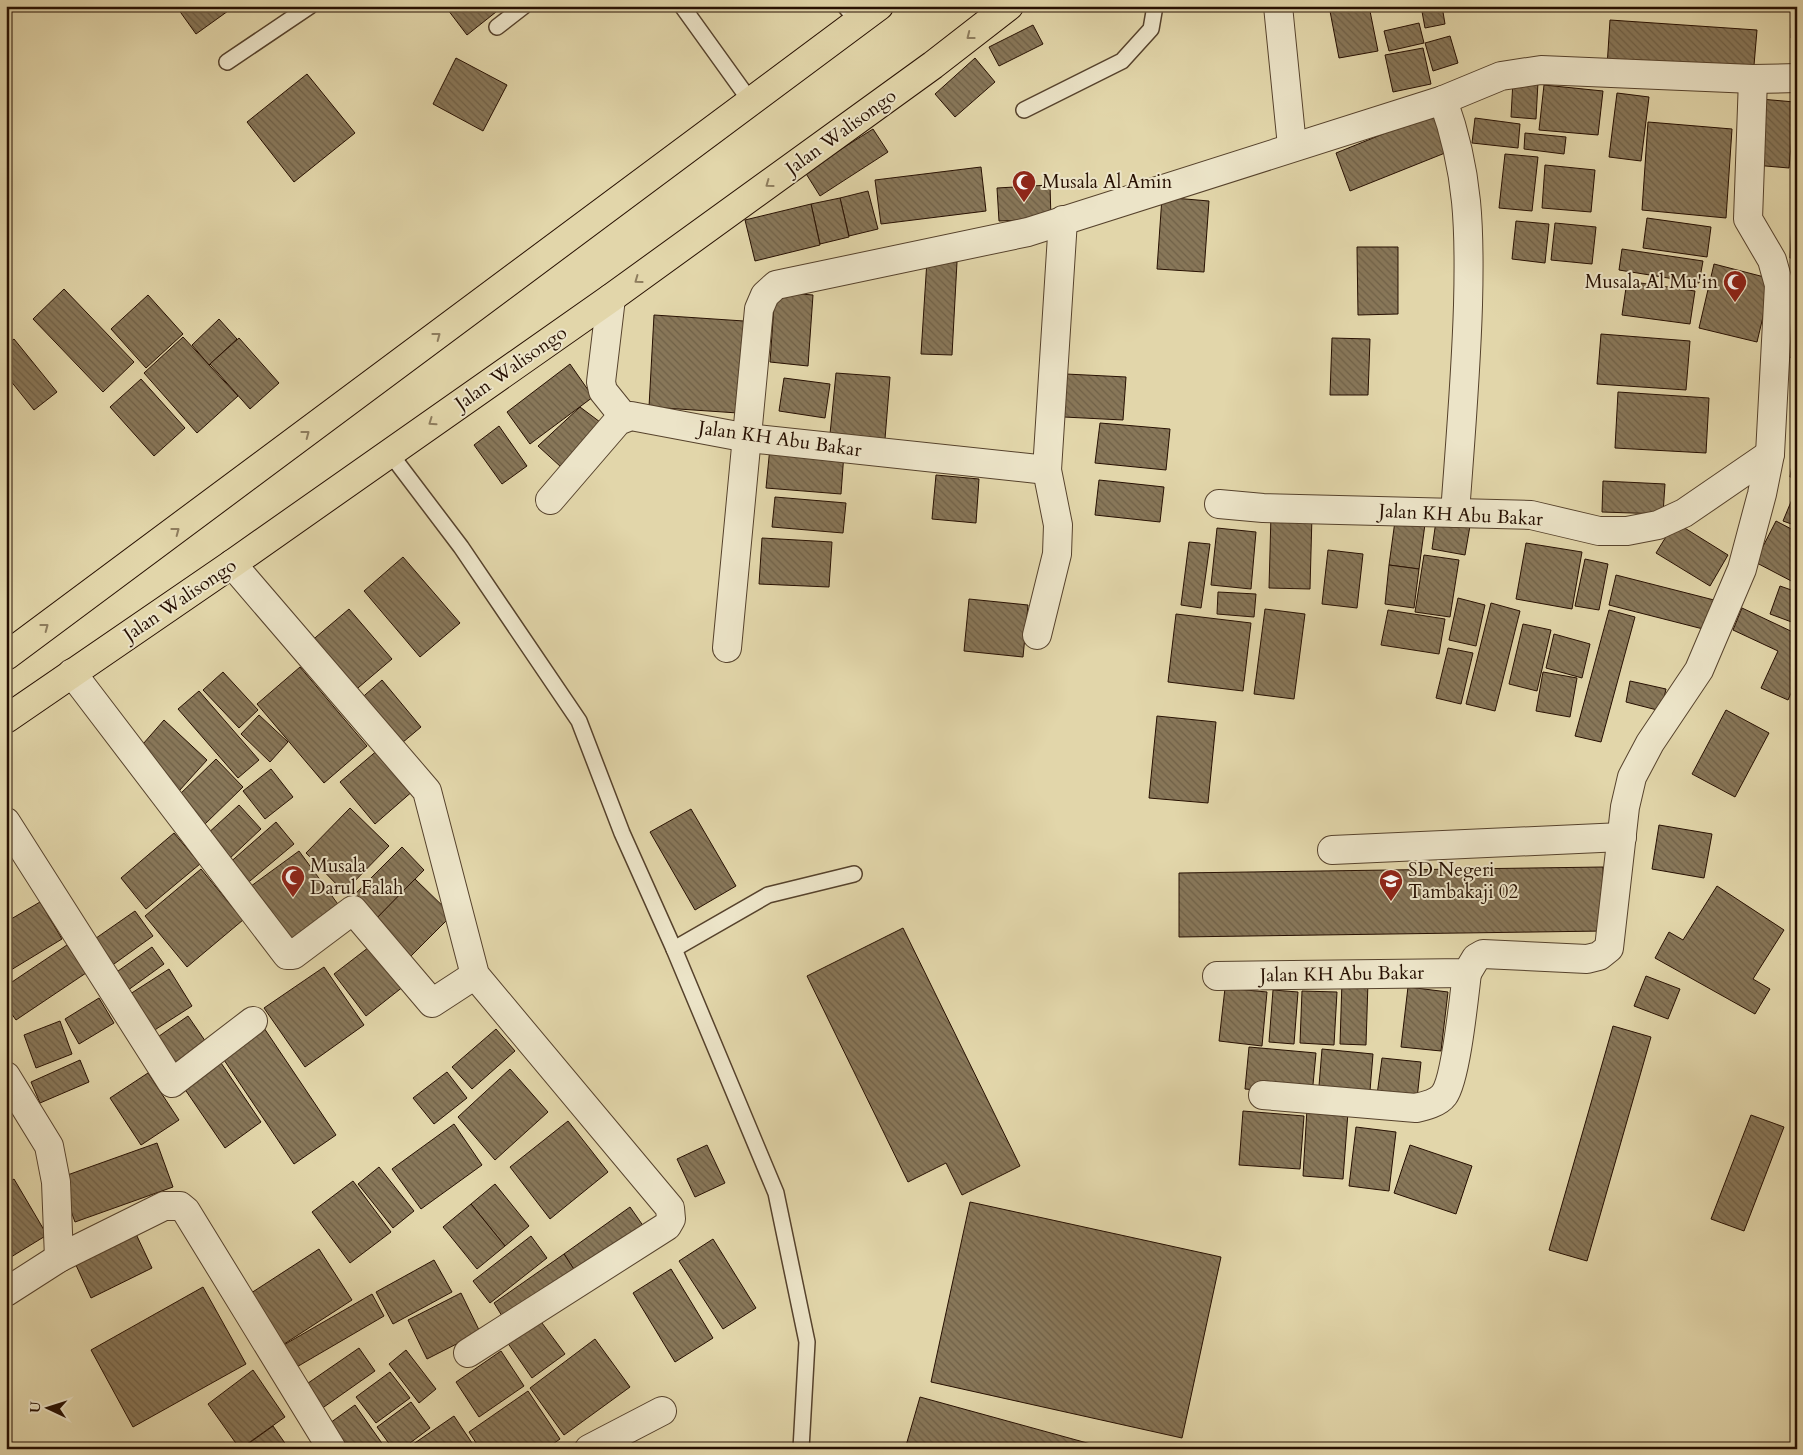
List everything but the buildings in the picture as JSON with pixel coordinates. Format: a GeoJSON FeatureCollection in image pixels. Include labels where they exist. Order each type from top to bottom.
{"type":"FeatureCollection","features":[{"type":"Feature","properties":{"kind":"highway"},"geometry":{"type":"LineString","coordinates":[[6,656],[751,102],[851,14],[880,6]]}},
{"type":"Feature","properties":{"kind":"highway","name":"Jalan Walisongo"},"geometry":{"type":"LineString","coordinates":[[6,719],[232,564],[611,298],[933,65],[1009,6]]}},
{"type":"Feature","properties":{"kind":"street"},"geometry":{"type":"LineString","coordinates":[[1278,6],[1292,146]]}},
{"type":"Feature","properties":{"kind":"street"},"geometry":{"type":"LineString","coordinates":[[727,648],[759,310],[765,295],[776,285],[1028,232],[1292,146],[1443,100],[1501,76],[1541,70],[1753,79],[1797,78]]}},
{"type":"Feature","properties":{"kind":"street"},"geometry":{"type":"LineString","coordinates":[[1263,1095],[1416,1108],[1430,1105],[1444,1096],[1451,1078],[1467,973],[1476,958],[1483,954],[1587,959],[1599,956],[1609,948],[1625,807],[1632,777],[1650,743],[1699,670],[1742,569],[1770,454],[1779,285],[1772,260],[1748,219],[1753,79]]}},
{"type":"Feature","properties":{"kind":"street"},"geometry":{"type":"LineString","coordinates":[[1443,100],[1454,128],[1466,184],[1469,241],[1466,370],[1455,513]]}},
{"type":"Feature","properties":{"kind":"street"},"geometry":{"type":"LineString","coordinates":[[1038,635],[1057,554],[1058,524],[1047,470],[1063,220]]}},
{"type":"Feature","properties":{"kind":"street"},"geometry":{"type":"LineString","coordinates":[[550,500],[618,420],[624,417],[603,391],[601,382],[611,298]]}},
{"type":"Feature","properties":{"kind":"street","name":"Jalan KH Abu Bakar"},"geometry":{"type":"LineString","coordinates":[[624,417],[637,416],[748,438],[1047,470]]}},
{"type":"Feature","properties":{"kind":"street","name":"Jalan KH Abu Bakar"},"geometry":{"type":"LineString","coordinates":[[1219,504],[1263,508],[1532,515],[1599,531],[1627,531],[1658,525],[1684,513],[1770,454]]}},
{"type":"Feature","properties":{"kind":"street"},"geometry":{"type":"LineString","coordinates":[[232,564],[427,791],[475,975],[670,1208],[672,1213],[667,1226],[468,1353]]}},
{"type":"Feature","properties":{"kind":"street"},"geometry":{"type":"LineString","coordinates":[[72,673],[287,955],[293,955],[353,910],[432,1003],[475,975]]}},
{"type":"Feature","properties":{"kind":"street"},"geometry":{"type":"LineString","coordinates":[[6,822],[172,1083],[253,1021]]}},
{"type":"Feature","properties":{"kind":"street"},"geometry":{"type":"LineString","coordinates":[[1332,850],[1622,837]]}},
{"type":"Feature","properties":{"kind":"street","name":"Jalan KH Abu Bakar"},"geometry":{"type":"LineString","coordinates":[[1217,976],[1467,973]]}},
{"type":"Feature","properties":{"kind":"street"},"geometry":{"type":"LineString","coordinates":[[6,1076],[49,1146],[56,1182],[59,1258]]}},
{"type":"Feature","properties":{"kind":"street"},"geometry":{"type":"LineString","coordinates":[[6,1292],[59,1258],[164,1206],[180,1206],[186,1211],[332,1449]]}},
{"type":"Feature","properties":{"kind":"street"},"geometry":{"type":"LineString","coordinates":[[589,1449],[662,1411]]}},
{"type":"Feature","properties":{"kind":"lane"},"geometry":{"type":"LineString","coordinates":[[228,62],[310,6]]}},
{"type":"Feature","properties":{"kind":"lane"},"geometry":{"type":"LineString","coordinates":[[497,27],[524,6]]}},
{"type":"Feature","properties":{"kind":"lane"},"geometry":{"type":"LineString","coordinates":[[682,6],[751,102]]}},
{"type":"Feature","properties":{"kind":"lane"},"geometry":{"type":"LineString","coordinates":[[1024,110],[1122,61],[1151,29],[1155,6]]}},
{"type":"Feature","properties":{"kind":"lane"},"geometry":{"type":"LineString","coordinates":[[389,452],[461,547],[579,721],[622,833],[674,949],[776,1193],[807,1342],[801,1449]]}},
{"type":"Feature","properties":{"kind":"lane"},"geometry":{"type":"LineString","coordinates":[[674,949],[768,895],[854,874]]}},
{"type":"Feature","properties":{"kind":"place","name":"Musala Al Amin"},"geometry":{"type":"Point","coordinates":[1024,203]}},
{"type":"Feature","properties":{"kind":"place","name":"Musala Al Mu'in"},"geometry":{"type":"Point","coordinates":[1735,303]}},
{"type":"Feature","properties":{"kind":"place","name":"Musala Darul Falah"},"geometry":{"type":"Point","coordinates":[293,898]}},
{"type":"Feature","properties":{"kind":"place","name":"SD Negeri Tambakaji 02"},"geometry":{"type":"Point","coordinates":[1391,902]}}]}
